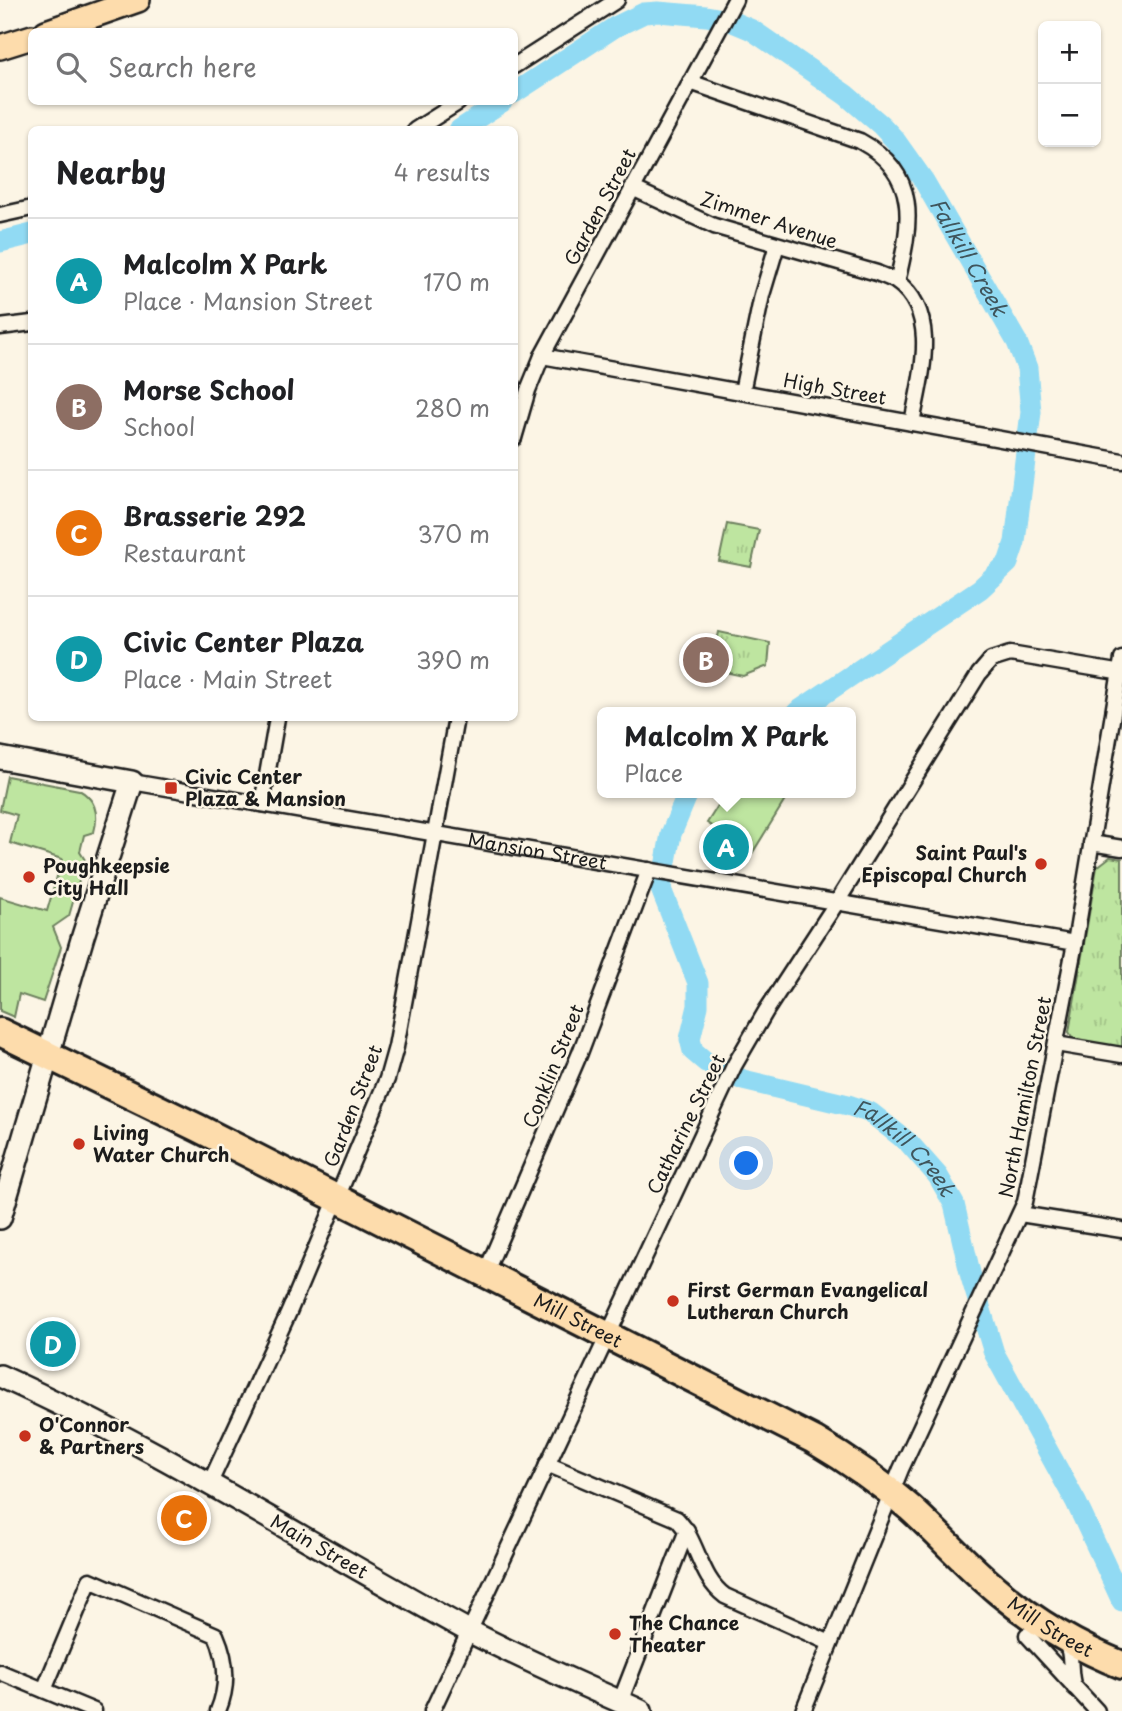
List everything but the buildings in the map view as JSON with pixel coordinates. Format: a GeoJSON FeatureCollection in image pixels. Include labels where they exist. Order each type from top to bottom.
{"type":"FeatureCollection","features":[{"type":"Feature","properties":{"kind":"highway"},"geometry":{"type":"LineString","coordinates":[[0,1032],[38,1049]]}},
{"type":"Feature","properties":{"kind":"highway","name":"Mill Street"},"geometry":{"type":"LineString","coordinates":[[38,1049],[814,1440],[891,1492],[997,1591],[1060,1635],[1122,1665]]}},
{"type":"Feature","properties":{"kind":"main road"},"geometry":{"type":"LineString","coordinates":[[58,28],[138,0]]}},
{"type":"Feature","properties":{"kind":"main road"},"geometry":{"type":"LineString","coordinates":[[0,47],[28,38]]}},
{"type":"Feature","properties":{"kind":"street"},"geometry":{"type":"LineString","coordinates":[[518,63],[617,0]]}},
{"type":"Feature","properties":{"kind":"street","name":"Garden Street"},"geometry":{"type":"LineString","coordinates":[[518,409],[521,388],[542,356],[728,12]]}},
{"type":"Feature","properties":{"kind":"street"},"geometry":{"type":"LineString","coordinates":[[690,82],[860,141],[877,150],[891,163],[902,181],[908,211],[904,255],[897,282],[912,298],[923,324],[925,352],[912,423]]}},
{"type":"Feature","properties":{"kind":"street"},"geometry":{"type":"LineString","coordinates":[[421,126],[454,105]]}},
{"type":"Feature","properties":{"kind":"street","name":"Zimmer Avenue"},"geometry":{"type":"LineString","coordinates":[[632,188],[714,226],[877,273],[897,282]]}},
{"type":"Feature","properties":{"kind":"street"},"geometry":{"type":"LineString","coordinates":[[0,215],[28,209]]}},
{"type":"Feature","properties":{"kind":"street"},"geometry":{"type":"LineString","coordinates":[[742,392],[762,295],[777,245]]}},
{"type":"Feature","properties":{"kind":"street"},"geometry":{"type":"LineString","coordinates":[[0,327],[28,324]]}},
{"type":"Feature","properties":{"kind":"street","name":"High Street"},"geometry":{"type":"LineString","coordinates":[[542,356],[1122,461]]}},
{"type":"Feature","properties":{"kind":"street","name":"Catharine Street"},"geometry":{"type":"LineString","coordinates":[[432,1711],[734,1066],[979,674],[991,660],[1010,654],[1121,668]]}},
{"type":"Feature","properties":{"kind":"street","name":"North Hamilton Street"},"geometry":{"type":"LineString","coordinates":[[803,1711],[891,1492],[1025,1202],[1056,1044],[1121,668]]}},
{"type":"Feature","properties":{"kind":"street"},"geometry":{"type":"LineString","coordinates":[[262,804],[277,721]]}},
{"type":"Feature","properties":{"kind":"street","name":"Garden Street"},"geometry":{"type":"LineString","coordinates":[[209,1485],[338,1199],[387,1079],[396,1046],[455,721]]}},
{"type":"Feature","properties":{"kind":"street","name":"Mansion Street"},"geometry":{"type":"LineString","coordinates":[[0,758],[1074,943]]}},
{"type":"Feature","properties":{"kind":"street"},"geometry":{"type":"LineString","coordinates":[[0,1218],[38,1049],[86,926],[132,782]]}},
{"type":"Feature","properties":{"kind":"street"},"geometry":{"type":"LineString","coordinates":[[1091,843],[1122,848]]}},
{"type":"Feature","properties":{"kind":"street","name":"Conklin Street"},"geometry":{"type":"LineString","coordinates":[[485,1274],[580,1053],[651,870]]}},
{"type":"Feature","properties":{"kind":"street","name":"Mill Street"},"geometry":{"type":"LineString","coordinates":[[0,1025],[38,1049]]}},
{"type":"Feature","properties":{"kind":"street"},"geometry":{"type":"LineString","coordinates":[[1056,1044],[1122,1055]]}},
{"type":"Feature","properties":{"kind":"street"},"geometry":{"type":"LineString","coordinates":[[1020,1214],[1122,1230]]}},
{"type":"Feature","properties":{"kind":"street","name":"Main Street"},"geometry":{"type":"LineString","coordinates":[[0,1376],[103,1426],[470,1631],[641,1711]]}},
{"type":"Feature","properties":{"kind":"street"},"geometry":{"type":"LineString","coordinates":[[547,1464],[677,1519],[687,1530],[705,1576],[715,1589],[725,1596],[831,1643]]}},
{"type":"Feature","properties":{"kind":"street"},"geometry":{"type":"LineString","coordinates":[[620,1702],[687,1530]]}},
{"type":"Feature","properties":{"kind":"street"},"geometry":{"type":"LineString","coordinates":[[44,1690],[90,1580],[216,1635],[226,1673],[225,1691],[218,1711]]}},
{"type":"Feature","properties":{"kind":"street"},"geometry":{"type":"LineString","coordinates":[[1027,1635],[1097,1711]]}},
{"type":"Feature","properties":{"kind":"street"},"geometry":{"type":"LineString","coordinates":[[1060,1635],[1070,1650],[1070,1675],[1077,1691]]}},
{"type":"Feature","properties":{"kind":"street"},"geometry":{"type":"LineString","coordinates":[[0,1672],[94,1711]]}},
{"type":"Feature","properties":{"kind":"green space"},"geometry":{"type":"Polygon","coordinates":[[[727,524],[759,530],[751,567],[719,561],[727,524]]]}},
{"type":"Feature","properties":{"kind":"green space"},"geometry":{"type":"Polygon","coordinates":[[[719,632],[770,643],[768,666],[743,676],[711,669],[719,632]]]}},
{"type":"Feature","properties":{"kind":"green space"},"geometry":{"type":"Polygon","coordinates":[[[7,776],[79,790],[93,802],[96,819],[94,832],[84,835],[80,852],[85,860],[69,916],[53,927],[61,947],[43,1002],[19,994],[14,1017],[0,1011],[0,897],[47,911],[62,859],[10,843],[17,815],[0,810],[7,776]]]}},
{"type":"Feature","properties":{"kind":"green space"},"geometry":{"type":"Polygon","coordinates":[[[723,798],[786,798],[753,852],[707,823],[723,798]]]}},
{"type":"Feature","properties":{"kind":"green space"},"geometry":{"type":"Polygon","coordinates":[[[1110,857],[1122,859],[1122,1048],[1074,1040],[1069,1032],[1097,867],[1110,857]]]}},
{"type":"Feature","properties":{"kind":"waterway","name":"Fallkill Creek"},"geometry":{"type":"LineString","coordinates":[[518,90],[615,27],[644,13],[706,16],[728,20],[752,30],[846,95],[895,140],[924,181],[1017,342],[1027,368],[1031,412],[1015,542],[1008,563],[980,589],[804,707]]}},
{"type":"Feature","properties":{"kind":"waterway","name":"Fallkill Creek"},"geometry":{"type":"LineString","coordinates":[[465,126],[497,105]]}},
{"type":"Feature","properties":{"kind":"waterway","name":"Fallkill Creek"},"geometry":{"type":"LineString","coordinates":[[0,242],[28,235]]}},
{"type":"Feature","properties":{"kind":"waterway","name":"Fallkill Creek"},"geometry":{"type":"LineString","coordinates":[[686,798],[671,834],[661,889],[698,983],[698,1006],[690,1039],[693,1051],[706,1062],[743,1080],[871,1113],[909,1143],[938,1176],[954,1204],[971,1277],[994,1353],[1076,1502],[1122,1601]]}},
{"type":"Feature","properties":{"kind":"place","name":"Morse School"},"geometry":{"type":"Point","coordinates":[706,660]}},
{"type":"Feature","properties":{"kind":"place","name":"Civic Center Plaza & Mansion"},"geometry":{"type":"Point","coordinates":[171,788]}},
{"type":"Feature","properties":{"kind":"place","name":"Malcolm X Park"},"geometry":{"type":"Point","coordinates":[726,847]}},
{"type":"Feature","properties":{"kind":"place","name":"Saint Paul's Episcopal Church"},"geometry":{"type":"Point","coordinates":[1041,864]}},
{"type":"Feature","properties":{"kind":"place","name":"Poughkeepsie City Hall"},"geometry":{"type":"Point","coordinates":[29,877]}},
{"type":"Feature","properties":{"kind":"place","name":"Living Water Church"},"geometry":{"type":"Point","coordinates":[79,1144]}},
{"type":"Feature","properties":{"kind":"place","name":"First German Evangelical Lutheran Church"},"geometry":{"type":"Point","coordinates":[673,1301]}},
{"type":"Feature","properties":{"kind":"place","name":"Civic Center Plaza"},"geometry":{"type":"Point","coordinates":[53,1344]}},
{"type":"Feature","properties":{"kind":"place","name":"O'Connor & Partners"},"geometry":{"type":"Point","coordinates":[25,1436]}},
{"type":"Feature","properties":{"kind":"place","name":"Brasserie 292"},"geometry":{"type":"Point","coordinates":[184,1518]}},
{"type":"Feature","properties":{"kind":"place","name":"The Chance Theater"},"geometry":{"type":"Point","coordinates":[615,1634]}}]}
